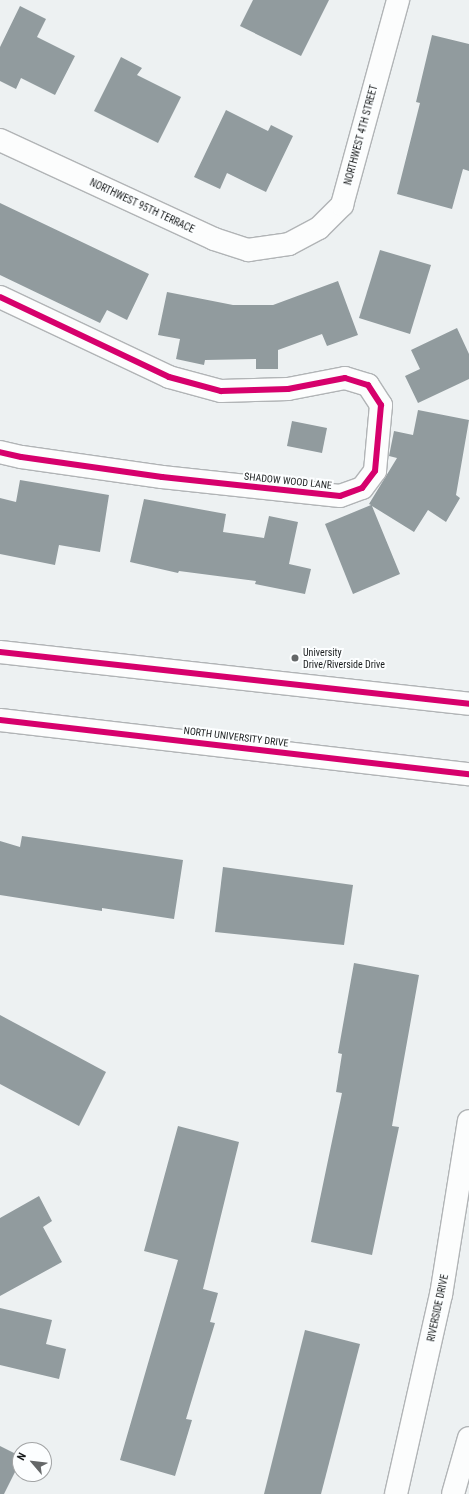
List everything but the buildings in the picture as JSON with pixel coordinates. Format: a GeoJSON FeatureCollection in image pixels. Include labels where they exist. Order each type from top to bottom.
{"type":"FeatureCollection","features":[{"type":"Feature","properties":{"kind":"street","name":"NORTHWEST 4TH STREET"},"geometry":{"type":"LineString","coordinates":[[289,244],[319,228],[342,205],[398,0]]}},
{"type":"Feature","properties":{"kind":"street","name":"NORTHWEST 95TH TERRACE"},"geometry":{"type":"LineString","coordinates":[[0,140],[214,239],[248,250],[289,244]]}},
{"type":"Feature","properties":{"kind":"street","name":"SHADOW WOOD LANE"},"geometry":{"type":"LineString","coordinates":[[0,297],[169,377],[221,391],[288,389],[345,378],[368,385],[381,405],[375,471],[362,488],[340,496],[162,477],[21,457],[0,452]]}},
{"type":"Feature","properties":{"kind":"street"},"geometry":{"type":"LineString","coordinates":[[0,652],[469,704]]}},
{"type":"Feature","properties":{"kind":"street","name":"NORTH UNIVERSITY DRIVE"},"geometry":{"type":"LineString","coordinates":[[0,720],[469,774]]}},
{"type":"Feature","properties":{"kind":"street","name":"RIVERSIDE DRIVE"},"geometry":{"type":"LineString","coordinates":[[396,1494],[441,1295],[469,1121]]}},
{"type":"Feature","properties":{"kind":"street"},"geometry":{"type":"LineString","coordinates":[[453,1494],[469,1438]]}},
{"type":"Feature","properties":{"kind":"cycle path"},"geometry":{"type":"LineString","coordinates":[[0,297],[169,377],[221,391],[288,389],[345,378],[368,385],[381,405],[375,471],[362,488],[340,496],[162,477],[21,457],[0,452]]}},
{"type":"Feature","properties":{"kind":"cycle path"},"geometry":{"type":"LineString","coordinates":[[0,652],[469,704]]}},
{"type":"Feature","properties":{"kind":"cycle path"},"geometry":{"type":"LineString","coordinates":[[0,720],[469,774]]}},
{"type":"Feature","properties":{"kind":"place","name":"University Drive/Riverside Drive"},"geometry":{"type":"Point","coordinates":[295,658]}}]}
